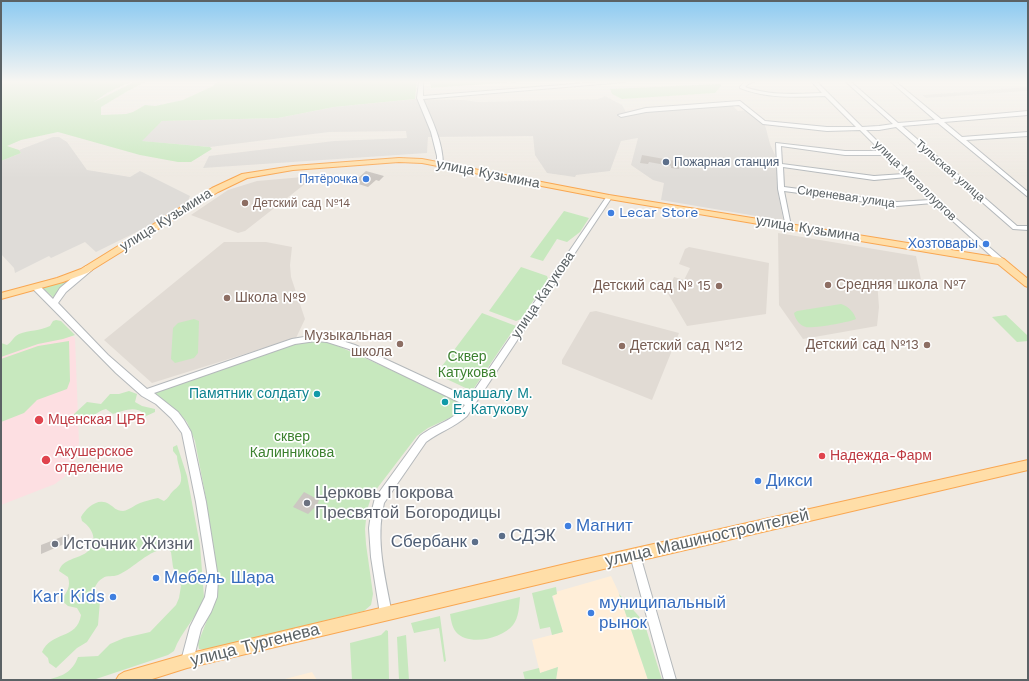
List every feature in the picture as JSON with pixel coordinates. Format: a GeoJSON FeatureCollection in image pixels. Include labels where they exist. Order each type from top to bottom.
{"type":"FeatureCollection","features":[{"type":"Feature","properties":{"kind":"main road","name":"улица Кузьмина"},"geometry":{"type":"LineString","coordinates":[[1,296],[71,276],[92,267],[209,193],[225,184],[245,176],[293,168],[385,161],[414,160],[609,197],[1001,261]]}},
{"type":"Feature","properties":{"kind":"main road"},"geometry":{"type":"LineString","coordinates":[[1001,261],[1028,284]]}},
{"type":"Feature","properties":{"kind":"main road","name":"улица Машиностроителей"},"geometry":{"type":"LineString","coordinates":[[386,614],[1028,465]]}},
{"type":"Feature","properties":{"kind":"main road","name":"улица Тургенева"},"geometry":{"type":"LineString","coordinates":[[124,680],[187,661],[386,614]]}},
{"type":"Feature","properties":{"kind":"street"},"geometry":{"type":"LineString","coordinates":[[426,114],[434,132],[440,156],[440,165]]}},
{"type":"Feature","properties":{"kind":"street"},"geometry":{"type":"LineString","coordinates":[[621,116],[630,114]]}},
{"type":"Feature","properties":{"kind":"street"},"geometry":{"type":"LineString","coordinates":[[753,114],[763,122],[827,129],[861,129],[1019,114]]}},
{"type":"Feature","properties":{"kind":"street","name":"улица Металлургов"},"geometry":{"type":"LineString","coordinates":[[845,114],[935,201],[1001,261]]}},
{"type":"Feature","properties":{"kind":"street","name":"Тульская улица"},"geometry":{"type":"LineString","coordinates":[[883,114],[1015,228],[1028,228]]}},
{"type":"Feature","properties":{"kind":"street"},"geometry":{"type":"LineString","coordinates":[[931,114],[1028,195]]}},
{"type":"Feature","properties":{"kind":"street"},"geometry":{"type":"LineString","coordinates":[[962,139],[1028,134]]}},
{"type":"Feature","properties":{"kind":"street"},"geometry":{"type":"LineString","coordinates":[[788,226],[781,189],[778,144],[844,153],[885,153]]}},
{"type":"Feature","properties":{"kind":"street"},"geometry":{"type":"LineString","coordinates":[[780,165],[874,178],[908,175]]}},
{"type":"Feature","properties":{"kind":"street","name":"Сиреневая улица"},"geometry":{"type":"LineString","coordinates":[[781,189],[897,204],[935,201]]}},
{"type":"Feature","properties":{"kind":"street","name":"улица Катукова"},"geometry":{"type":"LineString","coordinates":[[386,614],[379,572],[375,527],[379,501],[423,439],[427,435],[454,422],[464,413],[609,197]]}},
{"type":"Feature","properties":{"kind":"street"},"geometry":{"type":"LineString","coordinates":[[54,303],[63,290],[92,267]]}},
{"type":"Feature","properties":{"kind":"street"},"geometry":{"type":"LineString","coordinates":[[36,287],[54,303],[94,347],[127,378],[145,393],[171,410],[181,422],[186,432],[197,480],[213,578],[211,597],[207,608],[196,627],[187,661]]}},
{"type":"Feature","properties":{"kind":"street"},"geometry":{"type":"LineString","coordinates":[[145,393],[294,341],[316,338],[327,339],[352,348],[470,403]]}},
{"type":"Feature","properties":{"kind":"street"},"geometry":{"type":"LineString","coordinates":[[635,555],[670,680]]}},
{"type":"Feature","properties":{"kind":"shaded area"},"geometry":{"type":"Polygon","coordinates":[[[299,114],[755,114],[764,121],[770,144],[775,155],[777,188],[783,219],[774,219],[661,200],[664,183],[653,180],[631,165],[638,138],[621,141],[610,171],[576,175],[575,177],[547,173],[535,155],[533,136],[428,137],[427,153],[203,168],[209,156],[334,141],[407,138],[406,131],[329,132],[210,147],[141,141],[162,121],[278,118],[299,114]]]}},
{"type":"Feature","properties":{"kind":"shaded area"},"geometry":{"type":"Polygon","coordinates":[[[53,137],[59,137],[67,142],[87,170],[130,177],[140,171],[190,196],[187,203],[169,216],[96,252],[85,242],[51,258],[49,256],[15,273],[14,268],[1,254],[1,161],[21,153],[19,150],[53,137]]]}},
{"type":"Feature","properties":{"kind":"shaded area","name":"Детский сад №14"},"geometry":{"type":"Polygon","coordinates":[[[303,177],[310,180],[245,231],[238,233],[191,215],[228,190],[257,181],[303,177]]]}},
{"type":"Feature","properties":{"kind":"shaded area","name":"Средняя школа №7"},"geometry":{"type":"Polygon","coordinates":[[[778,233],[916,256],[923,289],[877,281],[879,307],[877,326],[803,339],[779,305],[778,233]]]}},
{"type":"Feature","properties":{"kind":"shaded area","name":"Школа №9"},"geometry":{"type":"Polygon","coordinates":[[[224,242],[266,242],[292,247],[290,265],[291,277],[305,319],[296,338],[152,383],[104,340],[224,242]]]}},
{"type":"Feature","properties":{"kind":"shaded area","name":"Детский сад № 15"},"geometry":{"type":"Polygon","coordinates":[[[689,247],[769,263],[766,314],[687,326],[667,292],[674,277],[684,280],[690,268],[679,264],[685,249],[689,247]]]}},
{"type":"Feature","properties":{"kind":"shaded area","name":"Детский сад №12"},"geometry":{"type":"Polygon","coordinates":[[[596,311],[679,333],[652,400],[562,364],[562,360],[590,312],[596,311]]]}},
{"type":"Feature","properties":{"kind":"shaded area","name":"Мценская ЦРБ"},"geometry":{"type":"Polygon","coordinates":[[[64,332],[75,338],[79,443],[74,465],[64,477],[55,484],[1,505],[1,350],[64,332]]]}},
{"type":"Feature","properties":{"kind":"shaded area","name":"муниципальный рынок"},"geometry":{"type":"Polygon","coordinates":[[[611,576],[618,591],[648,680],[556,680],[558,667],[540,673],[532,640],[563,632],[552,593],[611,576]]]}},
{"type":"Feature","properties":{"kind":"shaded area"},"geometry":{"type":"Polygon","coordinates":[[[312,672],[317,680],[281,680],[312,672]]]}},
{"type":"Feature","properties":{"kind":"green space"},"geometry":{"type":"Polygon","coordinates":[[[1,114],[101,114],[101,115],[299,114],[278,118],[162,121],[142,141],[210,147],[212,149],[191,162],[178,162],[140,155],[58,132],[21,140],[7,146],[19,150],[21,153],[1,161],[1,114]]]}},
{"type":"Feature","properties":{"kind":"green space"},"geometry":{"type":"Polygon","coordinates":[[[564,211],[589,218],[580,232],[567,242],[557,239],[543,261],[530,257],[564,211]]]}},
{"type":"Feature","properties":{"kind":"green space"},"geometry":{"type":"Polygon","coordinates":[[[521,267],[547,276],[548,279],[521,319],[516,321],[489,311],[521,267]]]}},
{"type":"Feature","properties":{"kind":"green space"},"geometry":{"type":"Polygon","coordinates":[[[75,277],[54,298],[43,288],[44,286],[75,277]]]}},
{"type":"Feature","properties":{"kind":"green space"},"geometry":{"type":"Polygon","coordinates":[[[841,304],[846,306],[854,314],[856,319],[831,325],[809,327],[800,324],[794,313],[797,311],[841,304]]]}},
{"type":"Feature","properties":{"kind":"green space","name":"Сквер Катукова"},"geometry":{"type":"Polygon","coordinates":[[[482,313],[516,326],[472,391],[436,374],[482,313]]]}},
{"type":"Feature","properties":{"kind":"green space"},"geometry":{"type":"Polygon","coordinates":[[[1006,315],[1028,336],[1028,341],[1017,342],[992,317],[1006,315]]]}},
{"type":"Feature","properties":{"kind":"green space"},"geometry":{"type":"Polygon","coordinates":[[[194,319],[199,321],[198,353],[194,358],[175,363],[171,359],[173,328],[178,323],[194,319]]]}},
{"type":"Feature","properties":{"kind":"green space"},"geometry":{"type":"Polygon","coordinates":[[[56,320],[61,321],[75,335],[38,344],[1,357],[1,343],[7,345],[19,334],[46,328],[56,320]]]}},
{"type":"Feature","properties":{"kind":"green space"},"geometry":{"type":"Polygon","coordinates":[[[69,341],[70,381],[67,389],[37,400],[24,413],[1,422],[1,359],[38,346],[69,341]]]}},
{"type":"Feature","properties":{"kind":"green space","name":"сквер Калинникова"},"geometry":{"type":"Polygon","coordinates":[[[312,341],[325,341],[336,345],[466,404],[458,414],[428,428],[417,436],[372,495],[367,510],[365,529],[373,594],[371,605],[364,611],[209,649],[199,649],[198,643],[217,595],[218,577],[206,499],[195,441],[187,422],[177,411],[153,393],[174,384],[265,353],[312,341]]]}},
{"type":"Feature","properties":{"kind":"green space"},"geometry":{"type":"Polygon","coordinates":[[[129,391],[137,394],[135,402],[142,406],[155,409],[155,412],[137,419],[136,417],[142,412],[139,410],[128,410],[113,414],[106,409],[83,421],[74,419],[74,414],[87,402],[101,404],[110,394],[119,394],[129,391]]]}},
{"type":"Feature","properties":{"kind":"green space"},"geometry":{"type":"Polygon","coordinates":[[[177,445],[187,476],[200,545],[204,597],[198,611],[181,637],[174,651],[168,655],[93,680],[47,680],[66,673],[73,667],[78,657],[98,656],[110,644],[124,638],[150,632],[176,605],[181,586],[173,567],[171,552],[168,549],[154,552],[124,572],[116,576],[105,577],[98,582],[95,587],[100,601],[98,625],[87,642],[77,648],[56,668],[49,663],[48,658],[42,652],[46,645],[51,641],[69,632],[79,623],[81,615],[77,608],[68,606],[61,600],[68,589],[69,581],[68,577],[59,571],[67,561],[83,555],[91,548],[93,544],[94,540],[92,532],[82,521],[81,517],[93,504],[101,502],[105,502],[117,510],[123,511],[151,499],[158,498],[164,501],[166,500],[181,481],[177,456],[173,451],[173,447],[177,445]]]}},
{"type":"Feature","properties":{"kind":"green space"},"geometry":{"type":"Polygon","coordinates":[[[556,587],[557,594],[552,596],[563,632],[552,635],[550,627],[540,629],[532,593],[556,587]]]}},
{"type":"Feature","properties":{"kind":"green space"},"geometry":{"type":"Polygon","coordinates":[[[619,594],[644,622],[662,680],[648,680],[619,594]]]}},
{"type":"Feature","properties":{"kind":"green space"},"geometry":{"type":"Polygon","coordinates":[[[520,597],[515,622],[502,634],[477,640],[462,637],[456,632],[450,614],[520,597]]]}},
{"type":"Feature","properties":{"kind":"green space"},"geometry":{"type":"Polygon","coordinates":[[[440,616],[446,661],[444,662],[439,628],[414,633],[411,623],[440,616]]]}},
{"type":"Feature","properties":{"kind":"green space"},"geometry":{"type":"Polygon","coordinates":[[[386,630],[388,631],[389,680],[352,680],[350,643],[381,635],[386,630]]]}},
{"type":"Feature","properties":{"kind":"green space"},"geometry":{"type":"Polygon","coordinates":[[[406,635],[409,680],[399,680],[397,637],[406,635]]]}},
{"type":"Feature","properties":{"kind":"green space"},"geometry":{"type":"Polygon","coordinates":[[[558,667],[556,680],[525,680],[523,672],[539,668],[540,673],[558,667]]]}},
{"type":"Feature","properties":{"kind":"building","name":"Пожарная станция"},"geometry":{"type":"Polygon","coordinates":[[[642,155],[681,162],[679,169],[649,162],[648,164],[640,163],[642,155]]]}},
{"type":"Feature","properties":{"kind":"building","name":"Пятёрочка"},"geometry":{"type":"Polygon","coordinates":[[[366,171],[384,176],[379,181],[376,180],[368,187],[349,181],[353,177],[357,179],[366,171]]]}},
{"type":"Feature","properties":{"kind":"building","name":"Церковь Покрова Пресвятой Богородицы"},"geometry":{"type":"Polygon","coordinates":[[[304,492],[319,500],[317,505],[308,514],[293,507],[304,492]]]}},
{"type":"Feature","properties":{"kind":"building","name":"Источник Жизни"},"geometry":{"type":"Polygon","coordinates":[[[69,534],[69,542],[41,554],[41,545],[69,534]]]}},
{"type":"Feature","properties":{"kind":"place","name":"Пожарная станция"},"geometry":{"type":"Point","coordinates":[666,162]}},
{"type":"Feature","properties":{"kind":"place","name":"Пятёрочка"},"geometry":{"type":"Point","coordinates":[366,179]}},
{"type":"Feature","properties":{"kind":"place","name":"Детский сад №14"},"geometry":{"type":"Point","coordinates":[245,203]}},
{"type":"Feature","properties":{"kind":"place","name":"Lecar Store"},"geometry":{"type":"Point","coordinates":[611,213]}},
{"type":"Feature","properties":{"kind":"place","name":"Хозтовары"},"geometry":{"type":"Point","coordinates":[986,244]}},
{"type":"Feature","properties":{"kind":"place","name":"Средняя школа №7"},"geometry":{"type":"Point","coordinates":[828,285]}},
{"type":"Feature","properties":{"kind":"place","name":"Детский сад № 15"},"geometry":{"type":"Point","coordinates":[719,286]}},
{"type":"Feature","properties":{"kind":"place","name":"Школа №9"},"geometry":{"type":"Point","coordinates":[227,298]}},
{"type":"Feature","properties":{"kind":"place","name":"Музыкальная школа"},"geometry":{"type":"Point","coordinates":[400,344]}},
{"type":"Feature","properties":{"kind":"place","name":"Детский сад №13"},"geometry":{"type":"Point","coordinates":[927,345]}},
{"type":"Feature","properties":{"kind":"place","name":"Детский сад №12"},"geometry":{"type":"Point","coordinates":[622,346]}},
{"type":"Feature","properties":{"kind":"place","name":"Памятник солдату"},"geometry":{"type":"Point","coordinates":[317,394]}},
{"type":"Feature","properties":{"kind":"place","name":"маршалу М. Е. Катукову"},"geometry":{"type":"Point","coordinates":[445,402]}},
{"type":"Feature","properties":{"kind":"place","name":"Мценская ЦРБ"},"geometry":{"type":"Point","coordinates":[39,420]}},
{"type":"Feature","properties":{"kind":"place","name":"Надежда-Фарм"},"geometry":{"type":"Point","coordinates":[822,456]}},
{"type":"Feature","properties":{"kind":"place","name":"Акушерское отделение"},"geometry":{"type":"Point","coordinates":[46,460]}},
{"type":"Feature","properties":{"kind":"place","name":"Дикси"},"geometry":{"type":"Point","coordinates":[758,481]}},
{"type":"Feature","properties":{"kind":"place","name":"Церковь Покрова Пресвятой Богородицы"},"geometry":{"type":"Point","coordinates":[307,503]}},
{"type":"Feature","properties":{"kind":"place","name":"Магнит"},"geometry":{"type":"Point","coordinates":[568,526]}},
{"type":"Feature","properties":{"kind":"place","name":"СДЭК"},"geometry":{"type":"Point","coordinates":[502,536]}},
{"type":"Feature","properties":{"kind":"place","name":"Сбербанк"},"geometry":{"type":"Point","coordinates":[475,542]}},
{"type":"Feature","properties":{"kind":"place","name":"Источник Жизни"},"geometry":{"type":"Point","coordinates":[55,544]}},
{"type":"Feature","properties":{"kind":"place","name":"Мебель Шара"},"geometry":{"type":"Point","coordinates":[156,578]}},
{"type":"Feature","properties":{"kind":"place","name":"Kari Kids"},"geometry":{"type":"Point","coordinates":[113,597]}},
{"type":"Feature","properties":{"kind":"place","name":"муниципальный рынок"},"geometry":{"type":"Point","coordinates":[591,613]}}]}
